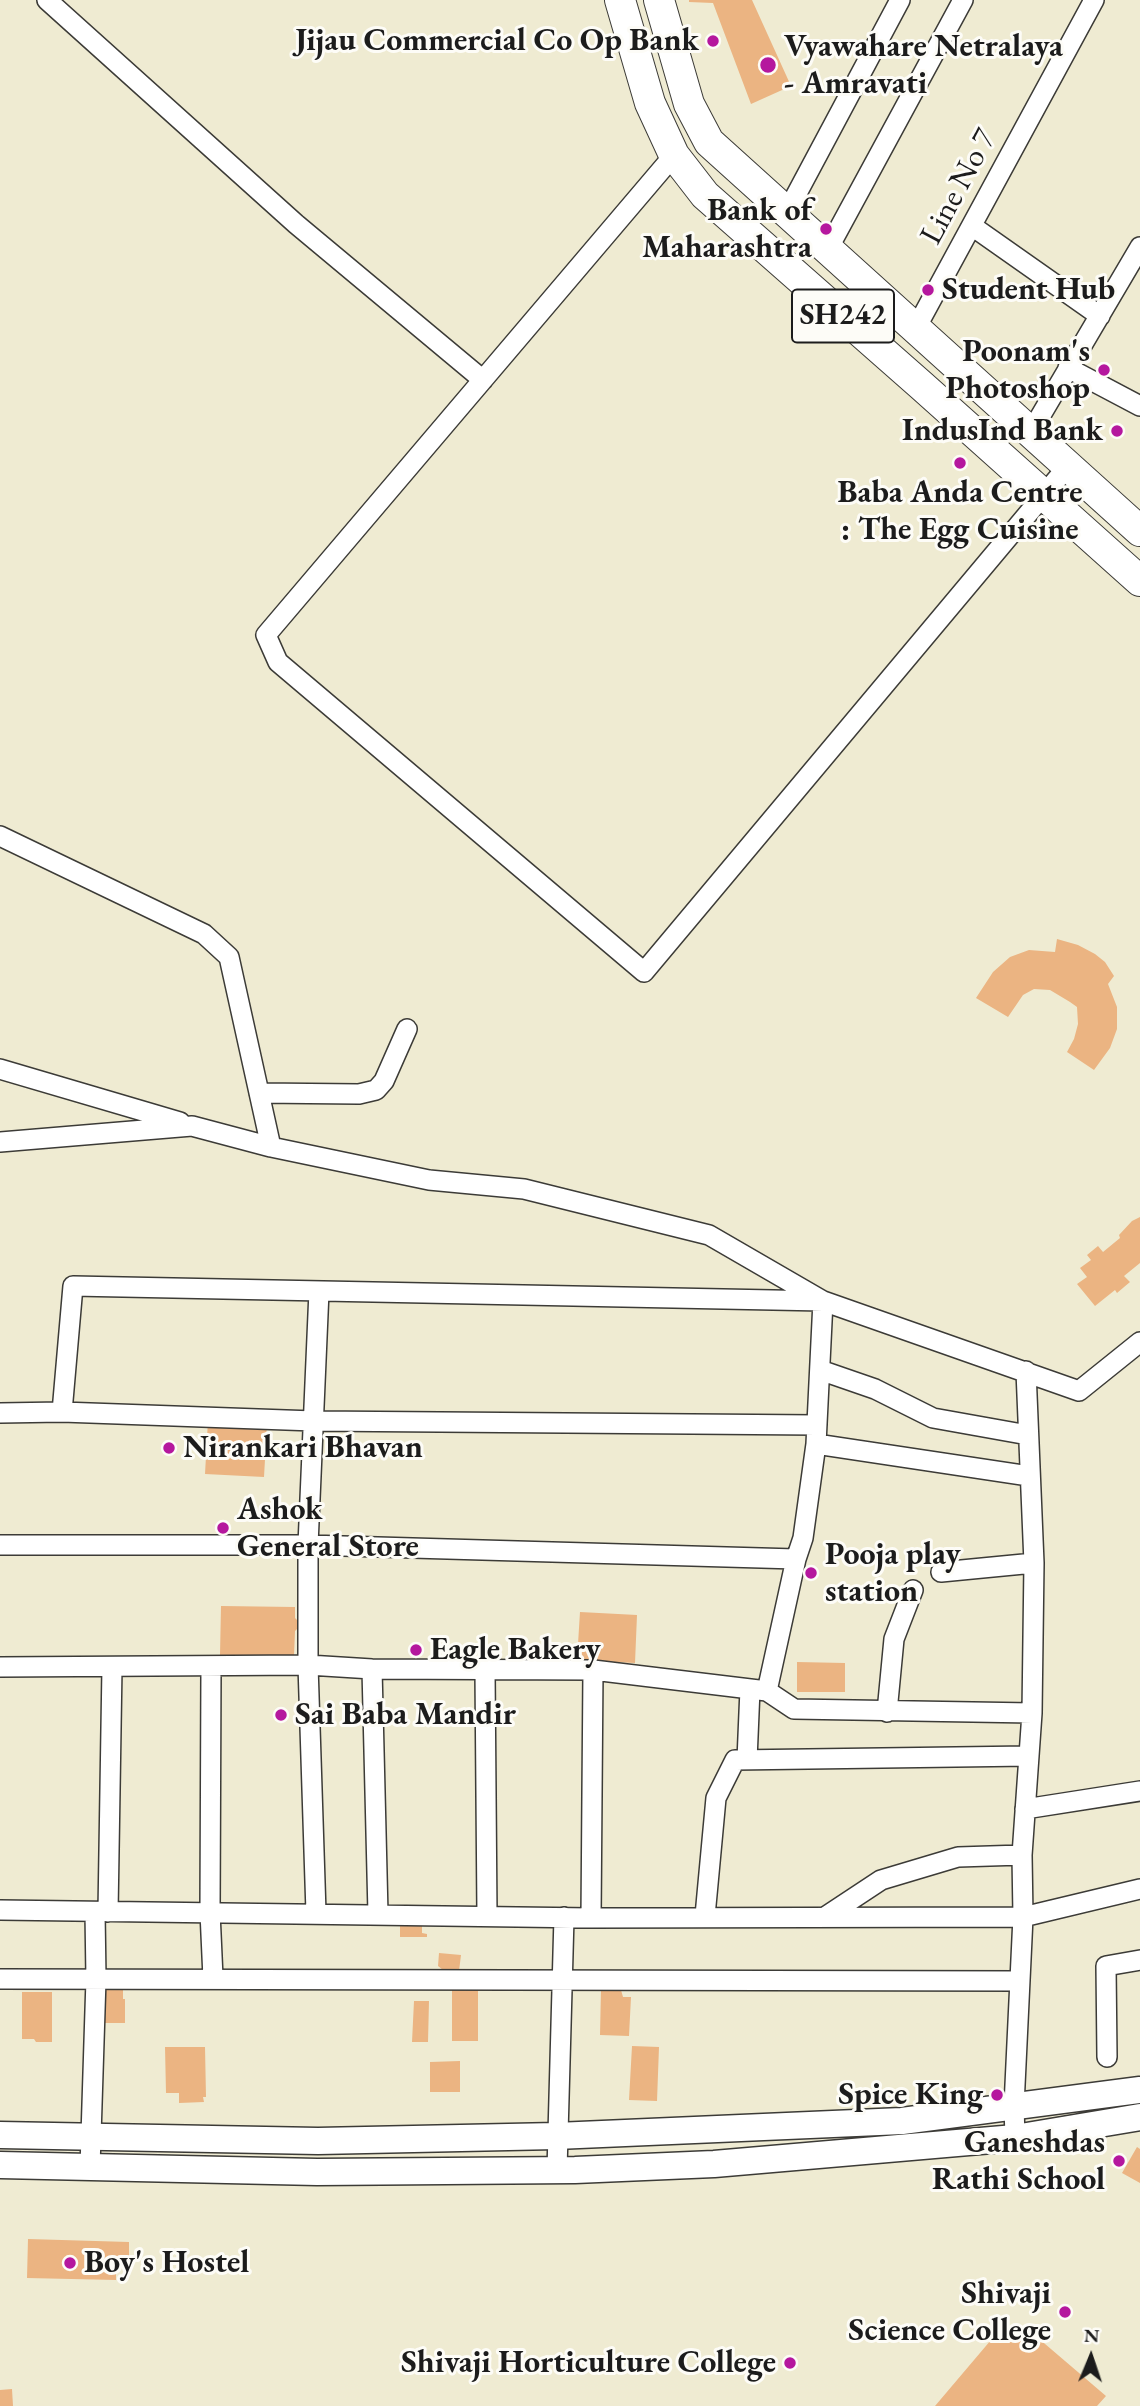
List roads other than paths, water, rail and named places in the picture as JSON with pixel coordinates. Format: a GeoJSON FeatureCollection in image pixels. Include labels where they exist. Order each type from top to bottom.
{"type":"FeatureCollection","features":[{"type":"Feature","properties":{"kind":"main road","name":"SH242"},"geometry":{"type":"LineString","coordinates":[[620,0],[650,103],[674,155],[705,195],[1140,581]]}},
{"type":"Feature","properties":{"kind":"main road","name":"SH242"},"geometry":{"type":"LineString","coordinates":[[659,0],[689,104],[709,142],[1140,531]]}},
{"type":"Feature","properties":{"kind":"street"},"geometry":{"type":"LineString","coordinates":[[47,0],[296,224],[483,380]]}},
{"type":"Feature","properties":{"kind":"street"},"geometry":{"type":"LineString","coordinates":[[787,212],[900,0]]}},
{"type":"Feature","properties":{"kind":"street"},"geometry":{"type":"LineString","coordinates":[[828,249],[963,0]]}},
{"type":"Feature","properties":{"kind":"street","name":"Line No 7"},"geometry":{"type":"LineString","coordinates":[[916,328],[1094,0]]}},
{"type":"Feature","properties":{"kind":"street"},"geometry":{"type":"LineString","coordinates":[[674,155],[266,635],[278,662],[643,972],[1068,466]]}},
{"type":"Feature","properties":{"kind":"street"},"geometry":{"type":"LineString","coordinates":[[972,226],[1100,316]]}},
{"type":"Feature","properties":{"kind":"street"},"geometry":{"type":"LineString","coordinates":[[1031,432],[1140,247]]}},
{"type":"Feature","properties":{"kind":"street"},"geometry":{"type":"LineString","coordinates":[[1068,368],[1140,406]]}},
{"type":"Feature","properties":{"kind":"street"},"geometry":{"type":"LineString","coordinates":[[0,836],[204,934],[229,957],[271,1147]]}},
{"type":"Feature","properties":{"kind":"street"},"geometry":{"type":"LineString","coordinates":[[259,1093],[359,1094],[376,1090],[384,1081],[407,1029]]}},
{"type":"Feature","properties":{"kind":"street"},"geometry":{"type":"LineString","coordinates":[[0,1069],[271,1147],[429,1180],[524,1189],[709,1235],[823,1301],[1079,1391],[1140,1342]]}},
{"type":"Feature","properties":{"kind":"street"},"geometry":{"type":"LineString","coordinates":[[0,1142],[192,1126]]}},
{"type":"Feature","properties":{"kind":"street"},"geometry":{"type":"LineString","coordinates":[[62,1412],[73,1286],[823,1301]]}},
{"type":"Feature","properties":{"kind":"street"},"geometry":{"type":"LineString","coordinates":[[316,1913],[308,1665],[308,1545],[319,1291]]}},
{"type":"Feature","properties":{"kind":"street"},"geometry":{"type":"LineString","coordinates":[[747,1759],[758,1690],[803,1538],[817,1434],[823,1301]]}},
{"type":"Feature","properties":{"kind":"street"},"geometry":{"type":"LineString","coordinates":[[820,1370],[875,1389],[933,1418],[1028,1435]]}},
{"type":"Feature","properties":{"kind":"street"},"geometry":{"type":"LineString","coordinates":[[1015,2138],[1023,1855],[1032,1713],[1034,1563],[1026,1371]]}},
{"type":"Feature","properties":{"kind":"street"},"geometry":{"type":"LineString","coordinates":[[0,1413],[62,1412],[817,1434],[1029,1476]]}},
{"type":"Feature","properties":{"kind":"street"},"geometry":{"type":"LineString","coordinates":[[0,1545],[308,1545],[796,1559]]}},
{"type":"Feature","properties":{"kind":"street"},"geometry":{"type":"LineString","coordinates":[[941,1572],[1034,1563]]}},
{"type":"Feature","properties":{"kind":"street"},"geometry":{"type":"LineString","coordinates":[[887,1712],[894,1639],[913,1590]]}},
{"type":"Feature","properties":{"kind":"street"},"geometry":{"type":"LineString","coordinates":[[0,1667],[308,1665],[485,1671],[593,1670],[758,1690],[794,1709],[1032,1713]]}},
{"type":"Feature","properties":{"kind":"street"},"geometry":{"type":"LineString","coordinates":[[90,2167],[96,1979],[102,1912],[112,1667]]}},
{"type":"Feature","properties":{"kind":"street"},"geometry":{"type":"LineString","coordinates":[[211,1667],[210,1912],[213,1978]]}},
{"type":"Feature","properties":{"kind":"street"},"geometry":{"type":"LineString","coordinates":[[372,1669],[378,1914]]}},
{"type":"Feature","properties":{"kind":"street"},"geometry":{"type":"LineString","coordinates":[[591,1918],[593,1670]]}},
{"type":"Feature","properties":{"kind":"street"},"geometry":{"type":"LineString","coordinates":[[485,1671],[487,1916]]}},
{"type":"Feature","properties":{"kind":"street"},"geometry":{"type":"LineString","coordinates":[[705,1916],[716,1798],[735,1760],[1029,1756]]}},
{"type":"Feature","properties":{"kind":"street"},"geometry":{"type":"LineString","coordinates":[[1025,1809],[1140,1791]]}},
{"type":"Feature","properties":{"kind":"street"},"geometry":{"type":"LineString","coordinates":[[825,1917],[880,1880],[958,1857],[1023,1855]]}},
{"type":"Feature","properties":{"kind":"street"},"geometry":{"type":"LineString","coordinates":[[0,1910],[591,1918],[1023,1917],[1140,1889]]}},
{"type":"Feature","properties":{"kind":"street"},"geometry":{"type":"LineString","coordinates":[[557,2171],[564,1917]]}},
{"type":"Feature","properties":{"kind":"street"},"geometry":{"type":"LineString","coordinates":[[1107,2057],[1106,1966],[1140,1960]]}},
{"type":"Feature","properties":{"kind":"street"},"geometry":{"type":"LineString","coordinates":[[0,1979],[1020,1981]]}},
{"type":"Feature","properties":{"kind":"street"},"geometry":{"type":"LineString","coordinates":[[0,2135],[318,2141],[556,2136],[902,2121],[1140,2090]]}},
{"type":"Feature","properties":{"kind":"street"},"geometry":{"type":"LineString","coordinates":[[0,2165],[317,2172],[557,2171],[714,2164],[1015,2138],[1140,2117]]}},
{"type":"Feature","properties":{"kind":"place","name":"Jijau Commercial Co Op Bank"},"geometry":{"type":"Point","coordinates":[713,41]}},
{"type":"Feature","properties":{"kind":"place","name":"Vyawahare Netralaya - Amravati"},"geometry":{"type":"Point","coordinates":[768,65]}},
{"type":"Feature","properties":{"kind":"place","name":"Bank of Maharashtra"},"geometry":{"type":"Point","coordinates":[826,229]}},
{"type":"Feature","properties":{"kind":"place","name":"Student Hub"},"geometry":{"type":"Point","coordinates":[928,290]}},
{"type":"Feature","properties":{"kind":"place","name":"Poonam's Photoshop"},"geometry":{"type":"Point","coordinates":[1104,370]}},
{"type":"Feature","properties":{"kind":"place","name":"IndusInd Bank"},"geometry":{"type":"Point","coordinates":[1117,431]}},
{"type":"Feature","properties":{"kind":"place","name":"Baba Anda Centre : The Egg Cuisine"},"geometry":{"type":"Point","coordinates":[960,463]}},
{"type":"Feature","properties":{"kind":"place","name":"Nirankari Bhavan"},"geometry":{"type":"Point","coordinates":[169,1448]}},
{"type":"Feature","properties":{"kind":"place","name":"Ashok General Store"},"geometry":{"type":"Point","coordinates":[223,1528]}},
{"type":"Feature","properties":{"kind":"place","name":"Pooja play station"},"geometry":{"type":"Point","coordinates":[811,1573]}},
{"type":"Feature","properties":{"kind":"place","name":"Eagle Bakery"},"geometry":{"type":"Point","coordinates":[416,1650]}},
{"type":"Feature","properties":{"kind":"place","name":"Sai Baba Mandir"},"geometry":{"type":"Point","coordinates":[281,1715]}},
{"type":"Feature","properties":{"kind":"place","name":"Spice King"},"geometry":{"type":"Point","coordinates":[997,2095]}},
{"type":"Feature","properties":{"kind":"place","name":"Ganeshdas Rathi School"},"geometry":{"type":"Point","coordinates":[1119,2161]}},
{"type":"Feature","properties":{"kind":"place","name":"Boy's Hostel"},"geometry":{"type":"Point","coordinates":[70,2263]}},
{"type":"Feature","properties":{"kind":"place","name":"Shivaji Science College"},"geometry":{"type":"Point","coordinates":[1065,2312]}},
{"type":"Feature","properties":{"kind":"place","name":"Shivaji Horticulture College"},"geometry":{"type":"Point","coordinates":[790,2363]}}]}
